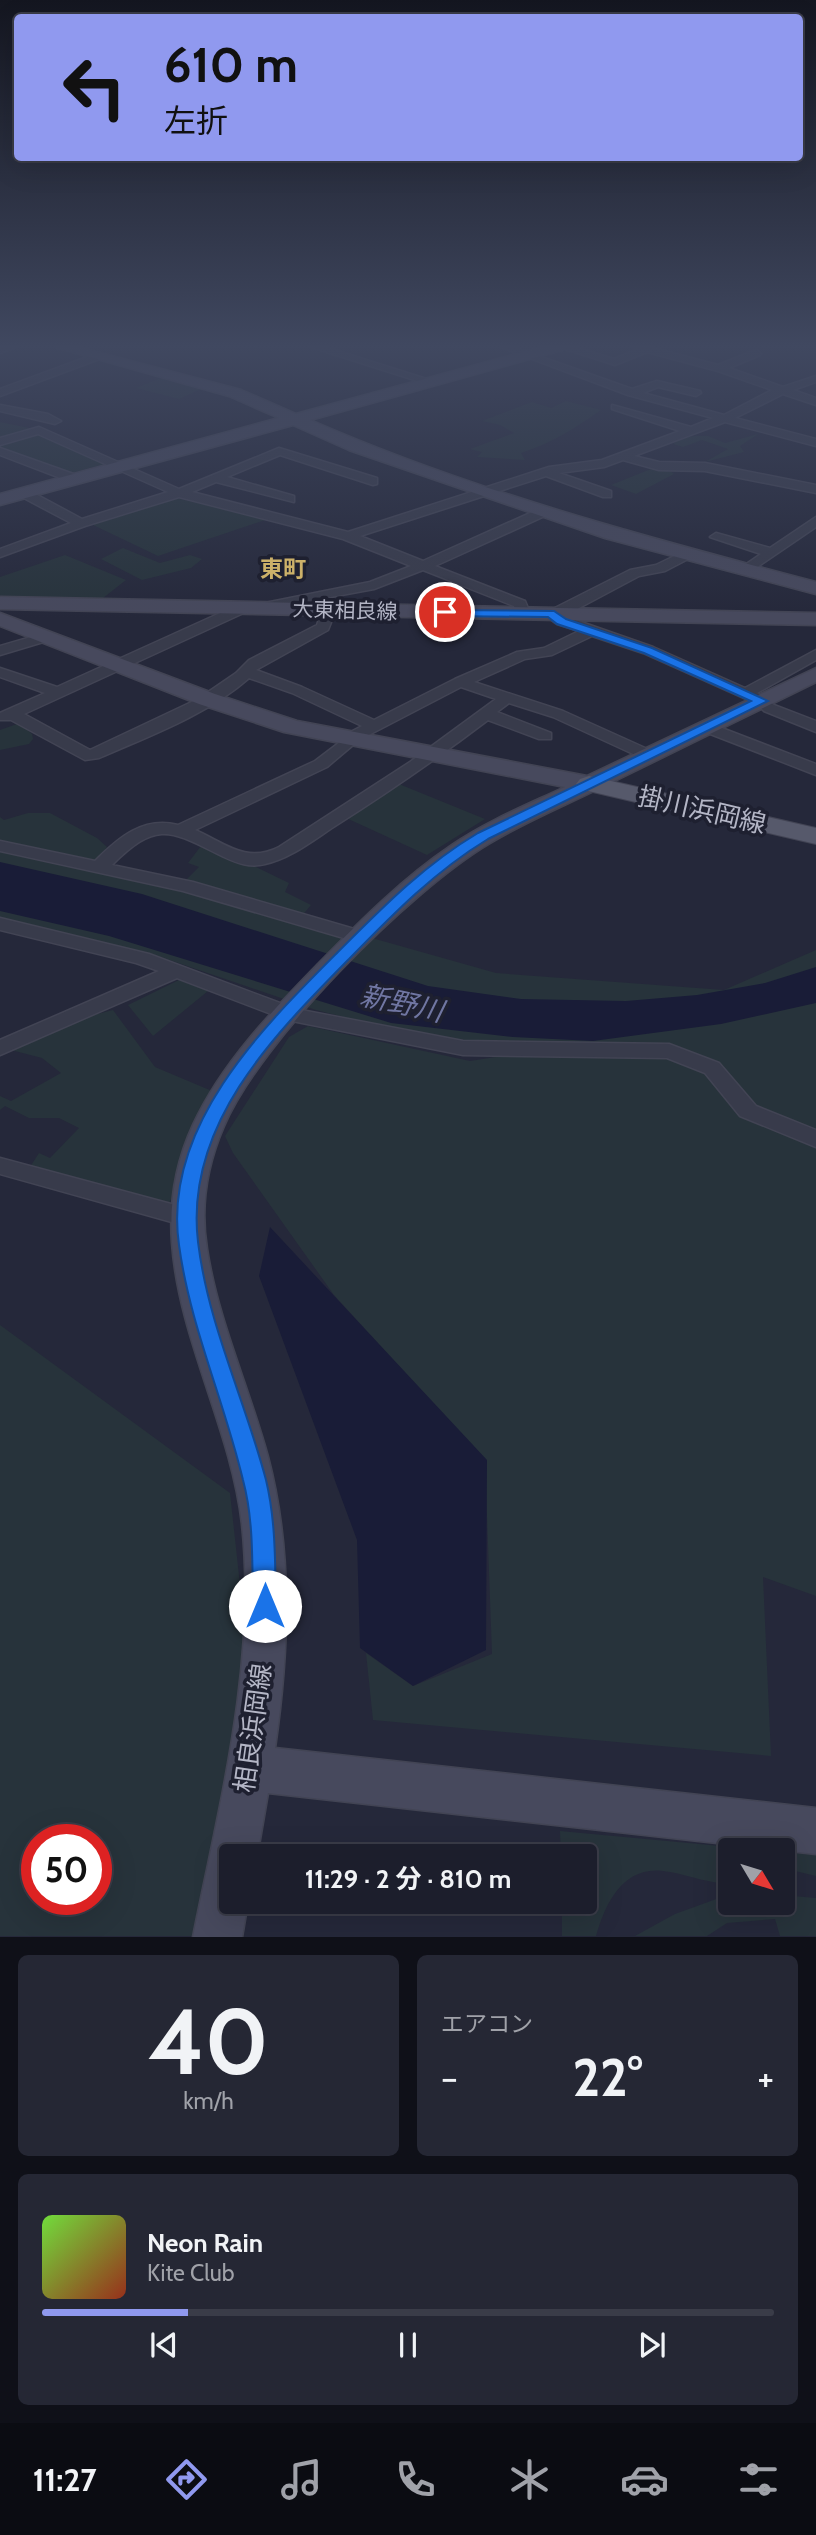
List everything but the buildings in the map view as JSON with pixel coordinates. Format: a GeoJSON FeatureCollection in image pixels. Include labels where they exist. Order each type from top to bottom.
{"type":"FeatureCollection","features":[{"type":"Feature","properties":{"kind":"main road","name":"掛川浜岡線"},"geometry":{"type":"LineString","coordinates":[[589,784],[816,836]]}},
{"type":"Feature","properties":{"kind":"street"},"geometry":{"type":"LineString","coordinates":[[1,450],[25,437]]}},
{"type":"Feature","properties":{"kind":"street"},"geometry":{"type":"LineString","coordinates":[[55,437],[178,493],[256,510],[348,537],[520,604],[523,613]]}},
{"type":"Feature","properties":{"kind":"street"},"geometry":{"type":"LineString","coordinates":[[0,500],[230,437]]}},
{"type":"Feature","properties":{"kind":"street"},"geometry":{"type":"LineString","coordinates":[[337,437],[543,512],[685,555],[816,588]]}},
{"type":"Feature","properties":{"kind":"street"},"geometry":{"type":"LineString","coordinates":[[348,537],[547,472],[604,463],[671,437]]}},
{"type":"Feature","properties":{"kind":"street"},"geometry":{"type":"LineString","coordinates":[[794,437],[816,443]]}},
{"type":"Feature","properties":{"kind":"street"},"geometry":{"type":"LineString","coordinates":[[1,450],[75,479]]}},
{"type":"Feature","properties":{"kind":"street"},"geometry":{"type":"LineString","coordinates":[[0,553],[81,523],[178,493],[279,451],[373,481]]}},
{"type":"Feature","properties":{"kind":"street"},"geometry":{"type":"LineString","coordinates":[[622,456],[659,466],[705,467],[816,489]]}},
{"type":"Feature","properties":{"kind":"street"},"geometry":{"type":"LineString","coordinates":[[547,472],[607,494]]}},
{"type":"Feature","properties":{"kind":"street"},"geometry":{"type":"LineString","coordinates":[[216,478],[290,499]]}},
{"type":"Feature","properties":{"kind":"street"},"geometry":{"type":"LineString","coordinates":[[24,493],[81,523]]}},
{"type":"Feature","properties":{"kind":"street"},"geometry":{"type":"LineString","coordinates":[[6,717],[253,607],[374,585],[424,566],[543,512]]}},
{"type":"Feature","properties":{"kind":"street"},"geometry":{"type":"LineString","coordinates":[[747,570],[770,552],[814,526]]}},
{"type":"Feature","properties":{"kind":"street"},"geometry":{"type":"LineString","coordinates":[[716,537],[770,552]]}},
{"type":"Feature","properties":{"kind":"street"},"geometry":{"type":"LineString","coordinates":[[685,555],[669,565],[635,573],[554,614],[562,621],[648,650],[754,697],[769,708],[816,727]]}},
{"type":"Feature","properties":{"kind":"street","name":"大東相良線"},"geometry":{"type":"LineString","coordinates":[[0,603],[816,620]]}},
{"type":"Feature","properties":{"kind":"street"},"geometry":{"type":"LineString","coordinates":[[6,717],[85,755],[93,755],[207,699],[247,672],[254,663],[323,627],[329,610]]}},
{"type":"Feature","properties":{"kind":"street"},"geometry":{"type":"LineString","coordinates":[[0,619],[207,699],[292,727],[589,784]]}},
{"type":"Feature","properties":{"kind":"street"},"geometry":{"type":"LineString","coordinates":[[183,830],[321,764],[350,740],[460,682],[522,655],[547,652],[591,631]]}},
{"type":"Feature","properties":{"kind":"street"},"geometry":{"type":"LineString","coordinates":[[0,651],[45,637]]}},
{"type":"Feature","properties":{"kind":"street"},"geometry":{"type":"LineString","coordinates":[[754,697],[816,654]]}},
{"type":"Feature","properties":{"kind":"street"},"geometry":{"type":"LineString","coordinates":[[0,672],[59,693]]}},
{"type":"Feature","properties":{"kind":"street"},"geometry":{"type":"LineString","coordinates":[[247,672],[297,690],[374,726]]}},
{"type":"Feature","properties":{"kind":"street","name":"相良浜岡線"},"geometry":{"type":"LineString","coordinates":[[235,1844],[250,1768],[263,1674],[262,1525],[255,1480],[203,1318],[186,1217],[197,1153],[223,1096],[254,1051],[358,939],[449,857],[483,836],[706,727],[754,697],[816,674]]}},
{"type":"Feature","properties":{"kind":"street"},"geometry":{"type":"LineString","coordinates":[[460,682],[558,714],[648,755]]}},
{"type":"Feature","properties":{"kind":"street"},"geometry":{"type":"LineString","coordinates":[[100,866],[128,837],[145,830],[183,830],[251,861],[263,860],[288,848],[433,756],[506,698]]}},
{"type":"Feature","properties":{"kind":"street"},"geometry":{"type":"LineString","coordinates":[[487,714],[545,737]]}},
{"type":"Feature","properties":{"kind":"street"},"geometry":{"type":"LineString","coordinates":[[706,727],[816,770]]}},
{"type":"Feature","properties":{"kind":"street"},"geometry":{"type":"LineString","coordinates":[[0,846],[187,886],[358,939]]}},
{"type":"Feature","properties":{"kind":"street"},"geometry":{"type":"LineString","coordinates":[[0,925],[142,958],[289,1012],[463,1048],[669,1051],[712,1068],[748,1111],[816,1139]]}},
{"type":"Feature","properties":{"kind":"street"},"geometry":{"type":"LineString","coordinates":[[0,1048],[179,970]]}},
{"type":"Feature","properties":{"kind":"street"},"geometry":{"type":"LineString","coordinates":[[0,1166],[64,1186],[186,1217]]}},
{"type":"Feature","properties":{"kind":"street"},"geometry":{"type":"LineString","coordinates":[[250,1768],[816,1831]]}},
{"type":"Feature","properties":{"kind":"street"},"geometry":{"type":"LineString","coordinates":[[217,1937],[222,1914]]}},
{"type":"Feature","properties":{"kind":"shaded area"},"geometry":{"type":"Polygon","coordinates":[[[0,437],[56,437],[112,462],[72,473],[0,451],[0,437]]]}},
{"type":"Feature","properties":{"kind":"shaded area"},"geometry":{"type":"Polygon","coordinates":[[[502,437],[557,437],[521,453],[525,460],[477,457],[482,452],[470,449],[502,437]]]}},
{"type":"Feature","properties":{"kind":"shaded area"},"geometry":{"type":"Polygon","coordinates":[[[685,437],[711,437],[725,443],[753,437],[740,446],[744,452],[705,462],[728,449],[702,440],[683,447],[673,444],[685,437]]]}},
{"type":"Feature","properties":{"kind":"shaded area"},"geometry":{"type":"Polygon","coordinates":[[[651,469],[669,470],[674,474],[636,494],[611,485],[651,469]]]}},
{"type":"Feature","properties":{"kind":"shaded area"},"geometry":{"type":"Polygon","coordinates":[[[176,498],[268,519],[158,556],[91,524],[176,498]]]}},
{"type":"Feature","properties":{"kind":"shaded area"},"geometry":{"type":"Polygon","coordinates":[[[123,548],[160,563],[190,555],[202,559],[191,568],[142,580],[101,559],[123,548]]]}},
{"type":"Feature","properties":{"kind":"shaded area"},"geometry":{"type":"Polygon","coordinates":[[[65,555],[126,580],[98,602],[0,597],[0,577],[65,555]]]}},
{"type":"Feature","properties":{"kind":"shaded area"},"geometry":{"type":"Polygon","coordinates":[[[20,723],[32,734],[33,739],[29,744],[0,750],[0,730],[20,723]]]}},
{"type":"Feature","properties":{"kind":"shaded area"},"geometry":{"type":"Polygon","coordinates":[[[394,782],[485,819],[427,855],[344,817],[394,782]]]}},
{"type":"Feature","properties":{"kind":"shaded area"},"geometry":{"type":"Polygon","coordinates":[[[28,813],[50,813],[97,838],[107,847],[95,865],[0,844],[0,817],[4,820],[28,813]]]}},
{"type":"Feature","properties":{"kind":"shaded area"},"geometry":{"type":"Polygon","coordinates":[[[204,842],[289,883],[285,892],[311,905],[300,918],[183,883],[199,867],[188,863],[204,842]]]}},
{"type":"Feature","properties":{"kind":"shaded area"},"geometry":{"type":"Polygon","coordinates":[[[0,851],[209,892],[496,973],[724,990],[816,950],[816,1596],[763,1577],[771,1756],[373,1720],[366,1653],[413,1686],[492,1654],[485,1461],[334,1295],[233,1153],[225,1136],[289,1037],[308,1026],[470,1061],[552,1048],[469,1049],[316,1010],[146,952],[0,921],[0,851]]]}},
{"type":"Feature","properties":{"kind":"shaded area"},"geometry":{"type":"Polygon","coordinates":[[[179,980],[208,991],[153,1036],[128,1005],[179,980]]]}},
{"type":"Feature","properties":{"kind":"shaded area"},"geometry":{"type":"Polygon","coordinates":[[[113,1010],[155,1067],[212,1091],[168,1207],[30,1167],[39,1153],[50,1158],[79,1128],[59,1118],[29,1118],[5,1106],[0,1110],[0,1096],[11,1101],[61,1073],[42,1058],[11,1050],[18,1042],[42,1029],[113,1010]]]}},
{"type":"Feature","properties":{"kind":"shaded area"},"geometry":{"type":"Polygon","coordinates":[[[0,1325],[230,1493],[248,1658],[200,1936],[0,1936],[0,1325]]]}},
{"type":"Feature","properties":{"kind":"shaded area"},"geometry":{"type":"Polygon","coordinates":[[[560,1831],[718,1846],[718,1882],[654,1870],[641,1873],[629,1879],[612,1898],[596,1936],[562,1936],[562,1914],[597,1914],[597,1844],[560,1844],[560,1831]]]}},
{"type":"Feature","properties":{"kind":"shaded area"},"geometry":{"type":"Polygon","coordinates":[[[795,1853],[816,1855],[816,1876],[795,1871],[795,1853]]]}},
{"type":"Feature","properties":{"kind":"shaded area"},"geometry":{"type":"Polygon","coordinates":[[[795,1896],[816,1898],[816,1936],[780,1936],[775,1919],[727,1923],[707,1936],[635,1936],[675,1914],[718,1898],[718,1915],[795,1915],[795,1896]]]}},
{"type":"Feature","properties":{"kind":"water","name":"新野川"},"geometry":{"type":"Polygon","coordinates":[[[0,862],[142,894],[428,986],[521,999],[626,1001],[697,995],[765,983],[816,967],[816,1003],[721,1024],[593,1041],[513,1037],[391,1023],[109,936],[0,911],[0,862]]]}},
{"type":"Feature","properties":{"kind":"water"},"geometry":{"type":"Polygon","coordinates":[[[270,1227],[487,1460],[486,1650],[413,1686],[360,1648],[357,1540],[259,1276],[270,1227]]]}},
{"type":"Feature","properties":{"kind":"district","name":"東町"},"geometry":{"type":"Point","coordinates":[283,569]}},
{"type":"Feature","properties":{"kind":"route"},"geometry":{"type":"LineString","coordinates":[[265,1606],[262,1525],[255,1480],[203,1318],[188,1244],[186,1217],[197,1153],[223,1096],[242,1067],[291,1008],[398,900],[449,857],[483,836],[762,701],[648,650],[562,621],[550,614],[445,612]]}}]}
